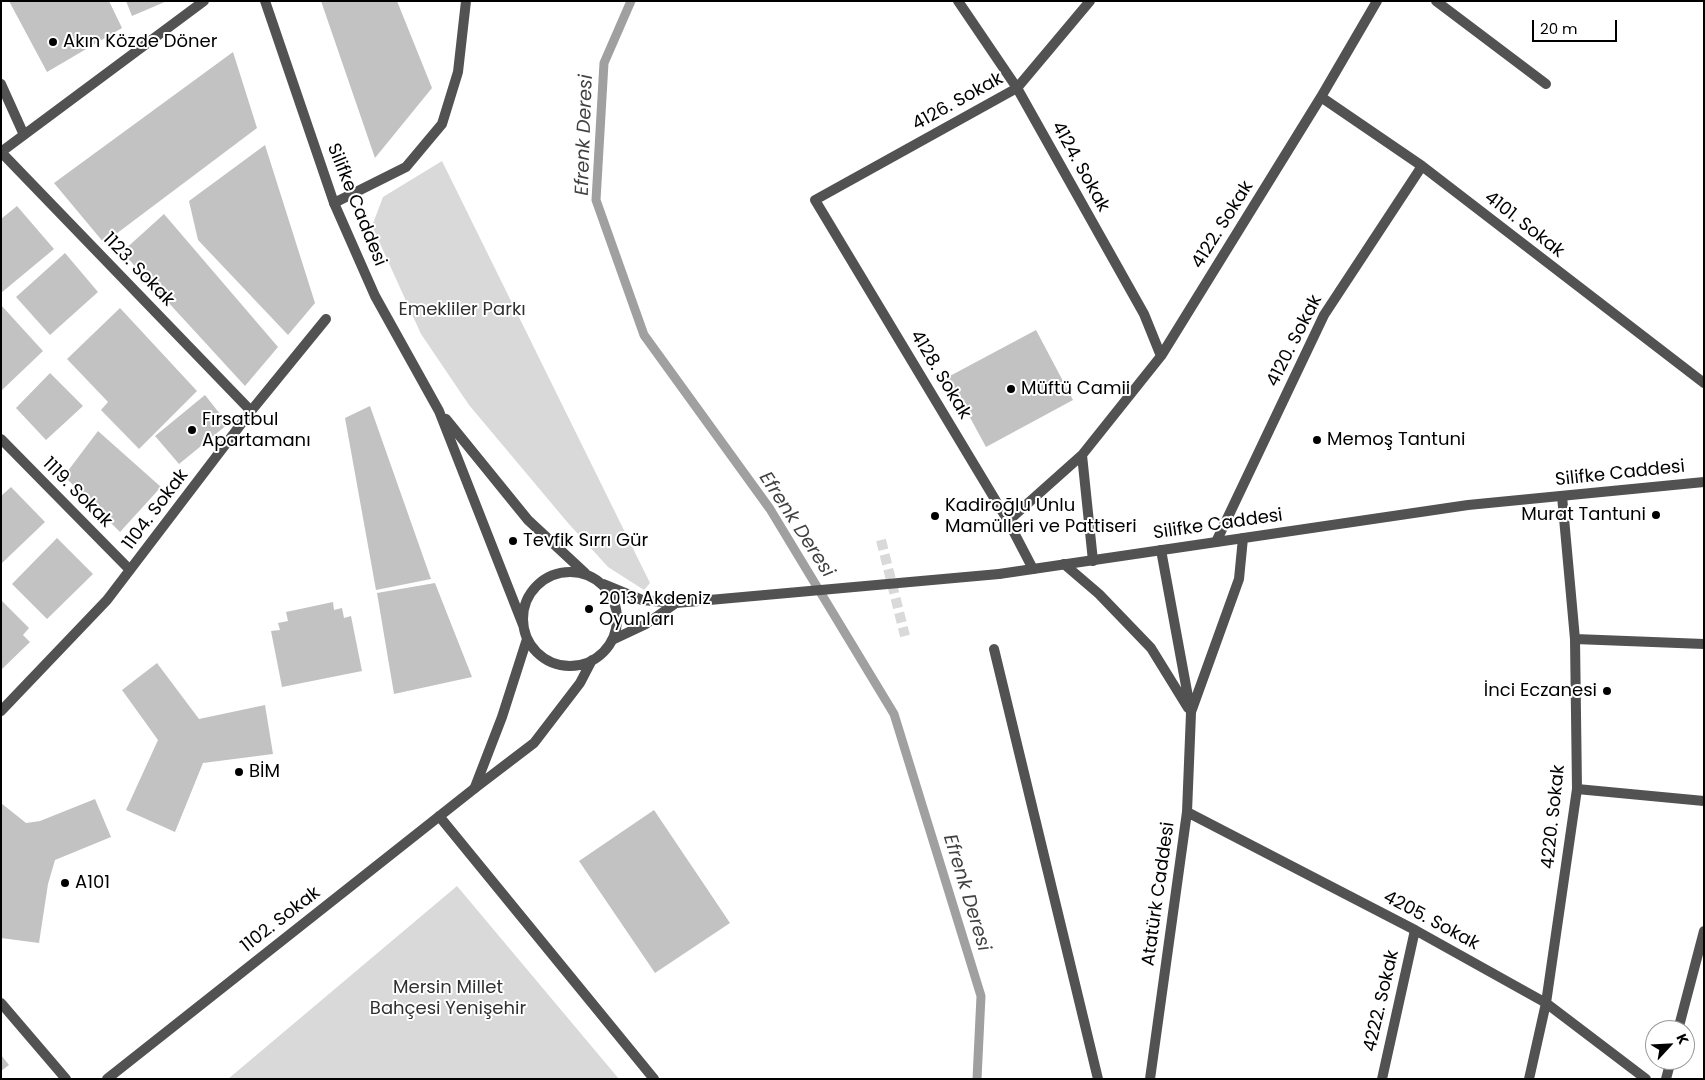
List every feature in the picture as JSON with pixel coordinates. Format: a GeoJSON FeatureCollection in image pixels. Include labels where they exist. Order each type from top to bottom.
{"type":"FeatureCollection","features":[{"type":"Feature","properties":{"kind":"street"},"geometry":{"type":"LineString","coordinates":[[1,152],[204,1]]}},
{"type":"Feature","properties":{"kind":"street","name":"Silifke Caddesi"},"geometry":{"type":"LineString","coordinates":[[265,1],[334,203],[375,296],[439,411]]}},
{"type":"Feature","properties":{"kind":"street"},"geometry":{"type":"LineString","coordinates":[[334,203],[406,167],[442,124],[458,72],[466,1]]}},
{"type":"Feature","properties":{"kind":"street","name":"4124. Sokak"},"geometry":{"type":"LineString","coordinates":[[958,1],[1017,88],[1144,314],[1161,356]]}},
{"type":"Feature","properties":{"kind":"street","name":"4126. Sokak"},"geometry":{"type":"LineString","coordinates":[[815,200],[1017,88],[1090,1]]}},
{"type":"Feature","properties":{"kind":"street","name":"4122. Sokak"},"geometry":{"type":"LineString","coordinates":[[1008,521],[1082,455],[1161,356],[1321,97],[1377,1]]}},
{"type":"Feature","properties":{"kind":"street"},"geometry":{"type":"LineString","coordinates":[[1436,1],[1546,84]]}},
{"type":"Feature","properties":{"kind":"street"},"geometry":{"type":"LineString","coordinates":[[1,84],[24,135]]}},
{"type":"Feature","properties":{"kind":"street","name":"4101. Sokak"},"geometry":{"type":"LineString","coordinates":[[1321,97],[1422,166],[1704,383]]}},
{"type":"Feature","properties":{"kind":"street","name":"1123. Sokak"},"geometry":{"type":"LineString","coordinates":[[1,152],[251,411]]}},
{"type":"Feature","properties":{"kind":"street","name":"4120. Sokak"},"geometry":{"type":"LineString","coordinates":[[1216,542],[1324,315],[1422,166]]}},
{"type":"Feature","properties":{"kind":"street","name":"4128. Sokak"},"geometry":{"type":"LineString","coordinates":[[815,200],[1008,521],[1033,569]]}},
{"type":"Feature","properties":{"kind":"street","name":"1104. Sokak"},"geometry":{"type":"LineString","coordinates":[[1,711],[107,600],[251,411],[326,319]]}},
{"type":"Feature","properties":{"kind":"street"},"geometry":{"type":"LineString","coordinates":[[439,411],[528,520],[585,574],[600,583],[614,601],[617,614],[616,628],[612,640],[604,652],[592,660],[578,665],[562,665],[548,660],[536,651],[527,639],[439,411]]}},
{"type":"Feature","properties":{"kind":"street","name":"1119. Sokak"},"geometry":{"type":"LineString","coordinates":[[1,439],[130,570]]}},
{"type":"Feature","properties":{"kind":"street"},"geometry":{"type":"LineString","coordinates":[[1082,455],[1093,561]]}},
{"type":"Feature","properties":{"kind":"street","name":"Silifke Caddesi"},"geometry":{"type":"LineString","coordinates":[[600,583],[642,600],[676,603],[999,574],[1468,505],[1704,482]]}},
{"type":"Feature","properties":{"kind":"street","name":"4220. Sokak"},"geometry":{"type":"LineString","coordinates":[[1529,1079],[1546,1003],[1577,789],[1575,639],[1562,496]]}},
{"type":"Feature","properties":{"kind":"street","name":"Atatürk Caddesi"},"geometry":{"type":"LineString","coordinates":[[1191,713],[1240,579],[1243,538]]}},
{"type":"Feature","properties":{"kind":"street","name":"Atatürk Caddesi"},"geometry":{"type":"LineString","coordinates":[[1150,1079],[1187,812],[1191,713],[1161,550]]}},
{"type":"Feature","properties":{"kind":"street"},"geometry":{"type":"LineString","coordinates":[[1064,564],[1098,594],[1151,648],[1191,713]]}},
{"type":"Feature","properties":{"kind":"street"},"geometry":{"type":"LineString","coordinates":[[523,625],[523,611],[527,598],[540,582],[558,572],[572,571],[585,574]]}},
{"type":"Feature","properties":{"kind":"street"},"geometry":{"type":"LineString","coordinates":[[612,640],[646,624],[676,603]]}},
{"type":"Feature","properties":{"kind":"street"},"geometry":{"type":"LineString","coordinates":[[475,788],[502,717],[527,639]]}},
{"type":"Feature","properties":{"kind":"street"},"geometry":{"type":"LineString","coordinates":[[1575,639],[1704,644]]}},
{"type":"Feature","properties":{"kind":"street"},"geometry":{"type":"LineString","coordinates":[[994,649],[1098,1079]]}},
{"type":"Feature","properties":{"kind":"street","name":"1102. Sokak"},"geometry":{"type":"LineString","coordinates":[[107,1079],[534,743],[580,683],[592,660]]}},
{"type":"Feature","properties":{"kind":"street"},"geometry":{"type":"LineString","coordinates":[[1577,789],[1704,801]]}},
{"type":"Feature","properties":{"kind":"street","name":"4205. Sokak"},"geometry":{"type":"LineString","coordinates":[[1187,812],[1415,930],[1546,1003],[1646,1079]]}},
{"type":"Feature","properties":{"kind":"street"},"geometry":{"type":"LineString","coordinates":[[439,816],[654,1079]]}},
{"type":"Feature","properties":{"kind":"street","name":"4222. Sokak"},"geometry":{"type":"LineString","coordinates":[[1382,1079],[1415,930]]}},
{"type":"Feature","properties":{"kind":"street"},"geometry":{"type":"LineString","coordinates":[[1681,1020],[1704,931]]}},
{"type":"Feature","properties":{"kind":"street"},"geometry":{"type":"LineString","coordinates":[[1,1003],[66,1079]]}},
{"type":"Feature","properties":{"kind":"green space","name":"Emekliler Parkı"},"geometry":{"type":"Polygon","coordinates":[[[442,161],[650,583],[644,590],[608,567],[568,523],[469,405],[421,334],[372,226],[383,197],[442,161]]]}},
{"type":"Feature","properties":{"kind":"green space","name":"Mersin Millet Bahçesi Yenişehir"},"geometry":{"type":"Polygon","coordinates":[[[457,886],[619,1079],[228,1079],[457,886]]]}},
{"type":"Feature","properties":{"kind":"building"},"geometry":{"type":"Polygon","coordinates":[[[9,1],[109,1],[122,28],[47,72],[9,1]]]}},
{"type":"Feature","properties":{"kind":"building"},"geometry":{"type":"Polygon","coordinates":[[[126,1],[167,1],[132,16],[126,1]]]}},
{"type":"Feature","properties":{"kind":"building"},"geometry":{"type":"Polygon","coordinates":[[[321,1],[397,1],[432,88],[375,158],[321,1]]]}},
{"type":"Feature","properties":{"kind":"building"},"geometry":{"type":"Polygon","coordinates":[[[233,52],[257,128],[104,243],[54,183],[233,52]]]}},
{"type":"Feature","properties":{"kind":"building"},"geometry":{"type":"Polygon","coordinates":[[[265,145],[315,303],[288,335],[198,240],[189,201],[265,145]]]}},
{"type":"Feature","properties":{"kind":"building"},"geometry":{"type":"Polygon","coordinates":[[[17,206],[54,249],[1,293],[1,219],[17,206]]]}},
{"type":"Feature","properties":{"kind":"building"},"geometry":{"type":"Polygon","coordinates":[[[164,214],[278,347],[245,386],[122,252],[164,214]]]}},
{"type":"Feature","properties":{"kind":"building"},"geometry":{"type":"Polygon","coordinates":[[[65,253],[98,292],[50,335],[16,297],[65,253]]]}},
{"type":"Feature","properties":{"kind":"building"},"geometry":{"type":"Polygon","coordinates":[[[1,305],[43,351],[1,391],[1,305]]]}},
{"type":"Feature","properties":{"kind":"building"},"geometry":{"type":"Polygon","coordinates":[[[120,308],[197,391],[139,449],[101,410],[108,402],[67,359],[120,308]]]}},
{"type":"Feature","properties":{"kind":"building","name":"Müftü Camii"},"geometry":{"type":"Polygon","coordinates":[[[1036,330],[1073,400],[986,447],[948,377],[1036,330]]]}},
{"type":"Feature","properties":{"kind":"building"},"geometry":{"type":"Polygon","coordinates":[[[50,373],[83,406],[46,440],[16,408],[50,373]]]}},
{"type":"Feature","properties":{"kind":"building","name":"Fırsatbul Apartamanı"},"geometry":{"type":"Polygon","coordinates":[[[205,395],[228,424],[179,464],[155,436],[205,395]]]}},
{"type":"Feature","properties":{"kind":"building"},"geometry":{"type":"Polygon","coordinates":[[[370,406],[431,579],[376,590],[345,418],[370,406]]]}},
{"type":"Feature","properties":{"kind":"building"},"geometry":{"type":"Polygon","coordinates":[[[98,431],[161,487],[120,532],[64,476],[98,431]]]}},
{"type":"Feature","properties":{"kind":"building"},"geometry":{"type":"Polygon","coordinates":[[[11,487],[45,522],[1,564],[1,496],[11,487]]]}},
{"type":"Feature","properties":{"kind":"building"},"geometry":{"type":"Polygon","coordinates":[[[57,538],[93,574],[47,619],[12,584],[57,538]]]}},
{"type":"Feature","properties":{"kind":"building"},"geometry":{"type":"Polygon","coordinates":[[[435,583],[472,677],[394,694],[377,593],[435,583]]]}},
{"type":"Feature","properties":{"kind":"building"},"geometry":{"type":"Polygon","coordinates":[[[1,600],[29,628],[23,635],[30,642],[1,670],[1,600]]]}},
{"type":"Feature","properties":{"kind":"building"},"geometry":{"type":"Polygon","coordinates":[[[333,602],[334,610],[342,608],[344,618],[351,616],[362,671],[282,687],[271,631],[280,630],[278,623],[288,621],[286,612],[333,602]]]}},
{"type":"Feature","properties":{"kind":"building"},"geometry":{"type":"Polygon","coordinates":[[[157,663],[199,719],[265,705],[273,754],[203,763],[175,832],[126,810],[158,740],[122,690],[157,663]]]}},
{"type":"Feature","properties":{"kind":"building"},"geometry":{"type":"Polygon","coordinates":[[[95,799],[111,837],[55,860],[48,884],[39,943],[1,938],[1,803],[26,823],[40,821],[95,799]]]}},
{"type":"Feature","properties":{"kind":"building"},"geometry":{"type":"Polygon","coordinates":[[[654,810],[730,923],[655,973],[579,861],[654,810]]]}},
{"type":"Feature","properties":{"kind":"building"},"geometry":{"type":"Polygon","coordinates":[[[1,1055],[9,1065],[1,1071],[1,1055]]]}},
{"type":"Feature","properties":{"kind":"waterway","name":"Efrenk Deresi"},"geometry":{"type":"LineString","coordinates":[[631,1],[604,63],[596,200],[644,335],[770,509],[894,714],[981,996],[977,1079]]}},
{"type":"Feature","properties":{"kind":"tunnel"},"geometry":{"type":"LineString","coordinates":[[881,540],[905,636]]}},
{"type":"Feature","properties":{"kind":"place","name":"Akın Közde Döner"},"geometry":{"type":"Point","coordinates":[53,42]}},
{"type":"Feature","properties":{"kind":"place","name":"Müftü Camii"},"geometry":{"type":"Point","coordinates":[1011,389]}},
{"type":"Feature","properties":{"kind":"place","name":"Fırsatbul Apartamanı"},"geometry":{"type":"Point","coordinates":[192,430]}},
{"type":"Feature","properties":{"kind":"place","name":"Memoş Tantuni"},"geometry":{"type":"Point","coordinates":[1317,440]}},
{"type":"Feature","properties":{"kind":"place","name":"Murat Tantuni"},"geometry":{"type":"Point","coordinates":[1656,515]}},
{"type":"Feature","properties":{"kind":"place","name":"Kadiroğlu Unlu Mamülleri ve Pattiseri"},"geometry":{"type":"Point","coordinates":[935,516]}},
{"type":"Feature","properties":{"kind":"place","name":"Tevfik Sırrı Gür"},"geometry":{"type":"Point","coordinates":[513,541]}},
{"type":"Feature","properties":{"kind":"place","name":"2013 Akdeniz Oyunları"},"geometry":{"type":"Point","coordinates":[589,609]}},
{"type":"Feature","properties":{"kind":"place","name":"İnci Eczanesi"},"geometry":{"type":"Point","coordinates":[1607,691]}},
{"type":"Feature","properties":{"kind":"place","name":"BİM"},"geometry":{"type":"Point","coordinates":[239,772]}},
{"type":"Feature","properties":{"kind":"place","name":"A101"},"geometry":{"type":"Point","coordinates":[65,883]}}]}
